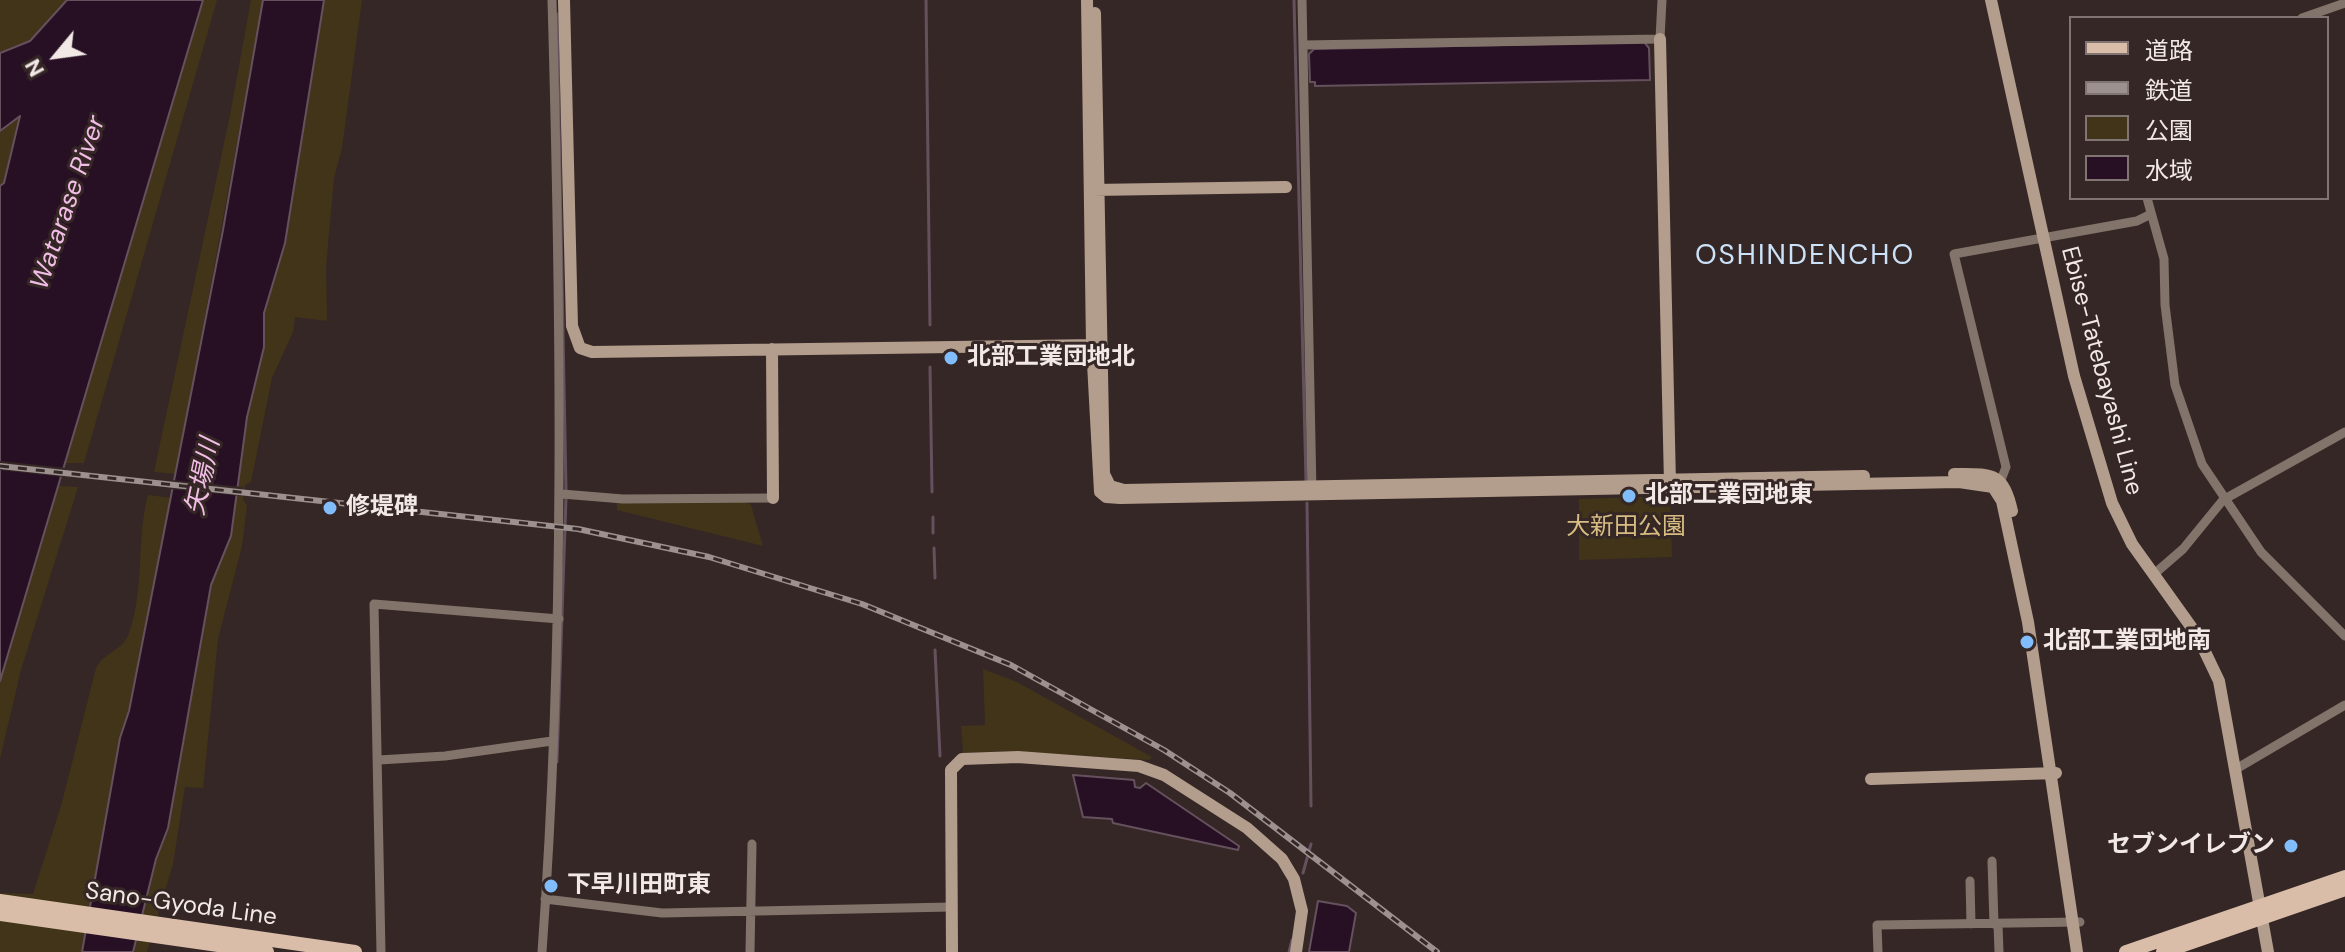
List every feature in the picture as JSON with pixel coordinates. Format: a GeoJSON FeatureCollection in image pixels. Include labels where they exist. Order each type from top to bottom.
{"type":"FeatureCollection","features":[{"type":"Feature","properties":{"kind":"main road"},"geometry":{"type":"LineString","coordinates":[[2163,952],[2345,877]]}},
{"type":"Feature","properties":{"kind":"main road"},"geometry":{"type":"LineString","coordinates":[[2126,952],[2345,889]]}},
{"type":"Feature","properties":{"kind":"main road","name":"Sano-Gyoda Line"},"geometry":{"type":"LineString","coordinates":[[0,901],[355,952]]}},
{"type":"Feature","properties":{"kind":"main road","name":"Sano-Gyoda Line"},"geometry":{"type":"LineString","coordinates":[[0,914],[267,952]]}},
{"type":"Feature","properties":{"kind":"street"},"geometry":{"type":"LineString","coordinates":[[542,952],[559,619],[562,494],[562,354],[552,0]]}},
{"type":"Feature","properties":{"kind":"street"},"geometry":{"type":"LineString","coordinates":[[564,0],[572,326],[580,348]]}},
{"type":"Feature","properties":{"kind":"street"},"geometry":{"type":"LineString","coordinates":[[1087,0],[1094,190],[1097,483],[1106,497],[1670,484],[1959,482],[1993,487],[2002,501],[2055,773]]}},
{"type":"Feature","properties":{"kind":"street"},"geometry":{"type":"LineString","coordinates":[[1094,190],[1095,0]]}},
{"type":"Feature","properties":{"kind":"street"},"geometry":{"type":"LineString","coordinates":[[1302,0],[1312,490]]}},
{"type":"Feature","properties":{"kind":"street"},"geometry":{"type":"LineString","coordinates":[[1662,0],[1660,39],[1670,484]]}},
{"type":"Feature","properties":{"kind":"street","name":"Ebise-Tatebayashi Line"},"geometry":{"type":"LineString","coordinates":[[1991,0],[2074,376],[2112,503],[2132,544],[2197,635],[2214,666],[2236,769],[2268,952]]}},
{"type":"Feature","properties":{"kind":"street"},"geometry":{"type":"LineString","coordinates":[[2308,16],[2345,3]]}},
{"type":"Feature","properties":{"kind":"street"},"geometry":{"type":"LineString","coordinates":[[1303,45],[1660,39]]}},
{"type":"Feature","properties":{"kind":"street"},"geometry":{"type":"LineString","coordinates":[[1094,190],[1286,187]]}},
{"type":"Feature","properties":{"kind":"street"},"geometry":{"type":"LineString","coordinates":[[2148,200],[2164,259],[2165,305],[2175,385],[2202,464],[2223,500],[2270,561],[2345,636]]}},
{"type":"Feature","properties":{"kind":"street"},"geometry":{"type":"LineString","coordinates":[[2001,480],[2006,467],[1954,254],[2137,221],[2151,214]]}},
{"type":"Feature","properties":{"kind":"street"},"geometry":{"type":"LineString","coordinates":[[562,354],[580,348],[592,352],[1097,345]]}},
{"type":"Feature","properties":{"kind":"street"},"geometry":{"type":"LineString","coordinates":[[562,494],[623,499],[773,498],[772,349]]}},
{"type":"Feature","properties":{"kind":"street"},"geometry":{"type":"LineString","coordinates":[[2153,575],[2183,549],[2223,500],[2345,432]]}},
{"type":"Feature","properties":{"kind":"street"},"geometry":{"type":"LineString","coordinates":[[1670,484],[1982,474],[2001,480],[2008,493],[2036,621],[2076,922],[2077,952]]}},
{"type":"Feature","properties":{"kind":"street"},"geometry":{"type":"LineString","coordinates":[[381,952],[374,604],[559,619]]}},
{"type":"Feature","properties":{"kind":"street"},"geometry":{"type":"LineString","coordinates":[[2236,769],[2345,705]]}},
{"type":"Feature","properties":{"kind":"street"},"geometry":{"type":"LineString","coordinates":[[379,760],[445,756],[552,741]]}},
{"type":"Feature","properties":{"kind":"street"},"geometry":{"type":"LineString","coordinates":[[952,952],[951,770],[957,761],[1018,757],[1139,766],[1164,775],[1207,801],[1262,840],[1282,859],[1294,879],[1301,902],[1296,952]]}},
{"type":"Feature","properties":{"kind":"street"},"geometry":{"type":"LineString","coordinates":[[1871,779],[2055,773]]}},
{"type":"Feature","properties":{"kind":"street"},"geometry":{"type":"LineString","coordinates":[[750,952],[748,910],[752,844]]}},
{"type":"Feature","properties":{"kind":"street"},"geometry":{"type":"LineString","coordinates":[[1992,861],[1999,952]]}},
{"type":"Feature","properties":{"kind":"street"},"geometry":{"type":"LineString","coordinates":[[1970,881],[1971,924]]}},
{"type":"Feature","properties":{"kind":"street"},"geometry":{"type":"LineString","coordinates":[[545,899],[662,913],[951,907]]}},
{"type":"Feature","properties":{"kind":"street"},"geometry":{"type":"LineString","coordinates":[[1878,952],[1877,925],[2076,922]]}},
{"type":"Feature","properties":{"kind":"street"},"geometry":{"type":"LineString","coordinates":[[2076,922],[2085,952]]}},
{"type":"Feature","properties":{"kind":"green space"},"geometry":{"type":"Polygon","coordinates":[[[0,0],[67,0],[30,41],[0,53],[0,0]]]}},
{"type":"Feature","properties":{"kind":"green space"},"geometry":{"type":"Polygon","coordinates":[[[203,0],[217,0],[84,463],[64,463],[203,0]]]}},
{"type":"Feature","properties":{"kind":"green space"},"geometry":{"type":"Polygon","coordinates":[[[251,0],[263,0],[176,474],[154,472],[230,115],[251,0]]]}},
{"type":"Feature","properties":{"kind":"green space"},"geometry":{"type":"Polygon","coordinates":[[[324,0],[362,0],[342,148],[334,178],[326,267],[327,321],[295,317],[293,332],[272,378],[251,482],[245,485],[243,500],[247,505],[242,546],[218,639],[203,788],[185,787],[173,864],[147,952],[133,952],[156,859],[168,828],[211,585],[231,536],[247,417],[264,347],[264,313],[285,243],[324,0]]]}},
{"type":"Feature","properties":{"kind":"green space"},"geometry":{"type":"Polygon","coordinates":[[[17,116],[20,120],[4,183],[0,186],[0,131],[17,116]]]}},
{"type":"Feature","properties":{"kind":"green space"},"geometry":{"type":"Polygon","coordinates":[[[57,486],[78,487],[21,670],[0,759],[0,681],[57,486]]]}},
{"type":"Feature","properties":{"kind":"green space"},"geometry":{"type":"Polygon","coordinates":[[[148,495],[172,498],[129,711],[120,738],[82,952],[0,952],[0,893],[33,894],[61,806],[96,668],[122,644],[129,633],[137,599],[148,495]]]}},
{"type":"Feature","properties":{"kind":"green space","name":"大新田公園"},"geometry":{"type":"Polygon","coordinates":[[[1670,496],[1672,557],[1579,560],[1579,499],[1670,496]]]}},
{"type":"Feature","properties":{"kind":"green space"},"geometry":{"type":"Polygon","coordinates":[[[617,502],[746,502],[751,505],[763,546],[617,510],[617,502]]]}},
{"type":"Feature","properties":{"kind":"green space"},"geometry":{"type":"Polygon","coordinates":[[[983,669],[1017,682],[1152,757],[1149,760],[1012,751],[963,753],[961,726],[985,725],[983,669]]]}},
{"type":"Feature","properties":{"kind":"water","name":"Watarase River"},"geometry":{"type":"Polygon","coordinates":[[[67,0],[203,0],[0,681],[0,186],[4,183],[20,116],[0,131],[0,53],[30,41],[67,0]]]}},
{"type":"Feature","properties":{"kind":"water","name":"矢場川"},"geometry":{"type":"Polygon","coordinates":[[[263,0],[324,0],[285,243],[264,313],[264,347],[247,417],[231,536],[211,585],[168,828],[156,859],[133,952],[82,952],[120,738],[129,711],[223,230],[263,0]]]}},
{"type":"Feature","properties":{"kind":"water"},"geometry":{"type":"Polygon","coordinates":[[[1644,42],[1649,48],[1650,80],[1315,86],[1315,82],[1310,82],[1309,54],[1314,49],[1644,42]]]}},
{"type":"Feature","properties":{"kind":"water"},"geometry":{"type":"Polygon","coordinates":[[[1073,775],[1134,780],[1135,787],[1140,788],[1146,783],[1239,846],[1238,850],[1113,823],[1112,819],[1083,817],[1073,775]]]}},
{"type":"Feature","properties":{"kind":"water"},"geometry":{"type":"Polygon","coordinates":[[[1318,901],[1347,906],[1356,913],[1349,952],[1309,952],[1318,901]]]}},
{"type":"Feature","properties":{"kind":"pier"},"geometry":{"type":"Polygon","coordinates":[[[0,461],[66,468],[64,477],[0,470],[0,461]]]}},
{"type":"Feature","properties":{"kind":"pier"},"geometry":{"type":"Polygon","coordinates":[[[171,480],[243,487],[242,496],[170,489],[171,480]]]}},
{"type":"Feature","properties":{"kind":"waterway"},"geometry":{"type":"LineString","coordinates":[[926,0],[930,325]]}},
{"type":"Feature","properties":{"kind":"waterway"},"geometry":{"type":"LineString","coordinates":[[1294,0],[1306,481]]}},
{"type":"Feature","properties":{"kind":"waterway"},"geometry":{"type":"LineString","coordinates":[[557,14],[566,490]]}},
{"type":"Feature","properties":{"kind":"waterway"},"geometry":{"type":"LineString","coordinates":[[930,367],[932,492]]}},
{"type":"Feature","properties":{"kind":"waterway"},"geometry":{"type":"LineString","coordinates":[[557,762],[566,498]]}},
{"type":"Feature","properties":{"kind":"waterway"},"geometry":{"type":"LineString","coordinates":[[1307,503],[1311,806]]}},
{"type":"Feature","properties":{"kind":"waterway"},"geometry":{"type":"LineString","coordinates":[[933,517],[933,533]]}},
{"type":"Feature","properties":{"kind":"waterway"},"geometry":{"type":"LineString","coordinates":[[934,548],[935,578]]}},
{"type":"Feature","properties":{"kind":"waterway"},"geometry":{"type":"LineString","coordinates":[[935,650],[940,756]]}},
{"type":"Feature","properties":{"kind":"waterway"},"geometry":{"type":"LineString","coordinates":[[1303,873],[1311,844]]}},
{"type":"Feature","properties":{"kind":"waterway"},"geometry":{"type":"LineString","coordinates":[[1289,952],[1292,940]]}},
{"type":"Feature","properties":{"kind":"railway"},"geometry":{"type":"LineString","coordinates":[[0,466],[578,529],[709,557],[862,604],[1011,665],[1164,750],[1230,793],[1437,952]]}},
{"type":"Feature","properties":{"kind":"place","name":"北部工業団地北"},"geometry":{"type":"Point","coordinates":[951,358]}},
{"type":"Feature","properties":{"kind":"place","name":"北部工業団地東"},"geometry":{"type":"Point","coordinates":[1629,496]}},
{"type":"Feature","properties":{"kind":"place","name":"修堤碑"},"geometry":{"type":"Point","coordinates":[330,508]}},
{"type":"Feature","properties":{"kind":"place","name":"北部工業団地南"},"geometry":{"type":"Point","coordinates":[2027,642]}},
{"type":"Feature","properties":{"kind":"place","name":"セブンイレブン"},"geometry":{"type":"Point","coordinates":[2291,846]}},
{"type":"Feature","properties":{"kind":"place","name":"下早川田町東"},"geometry":{"type":"Point","coordinates":[551,886]}},
{"type":"Feature","properties":{"kind":"district","name":"OSHINDENCHO"},"geometry":{"type":"Point","coordinates":[1805,257]}}]}
